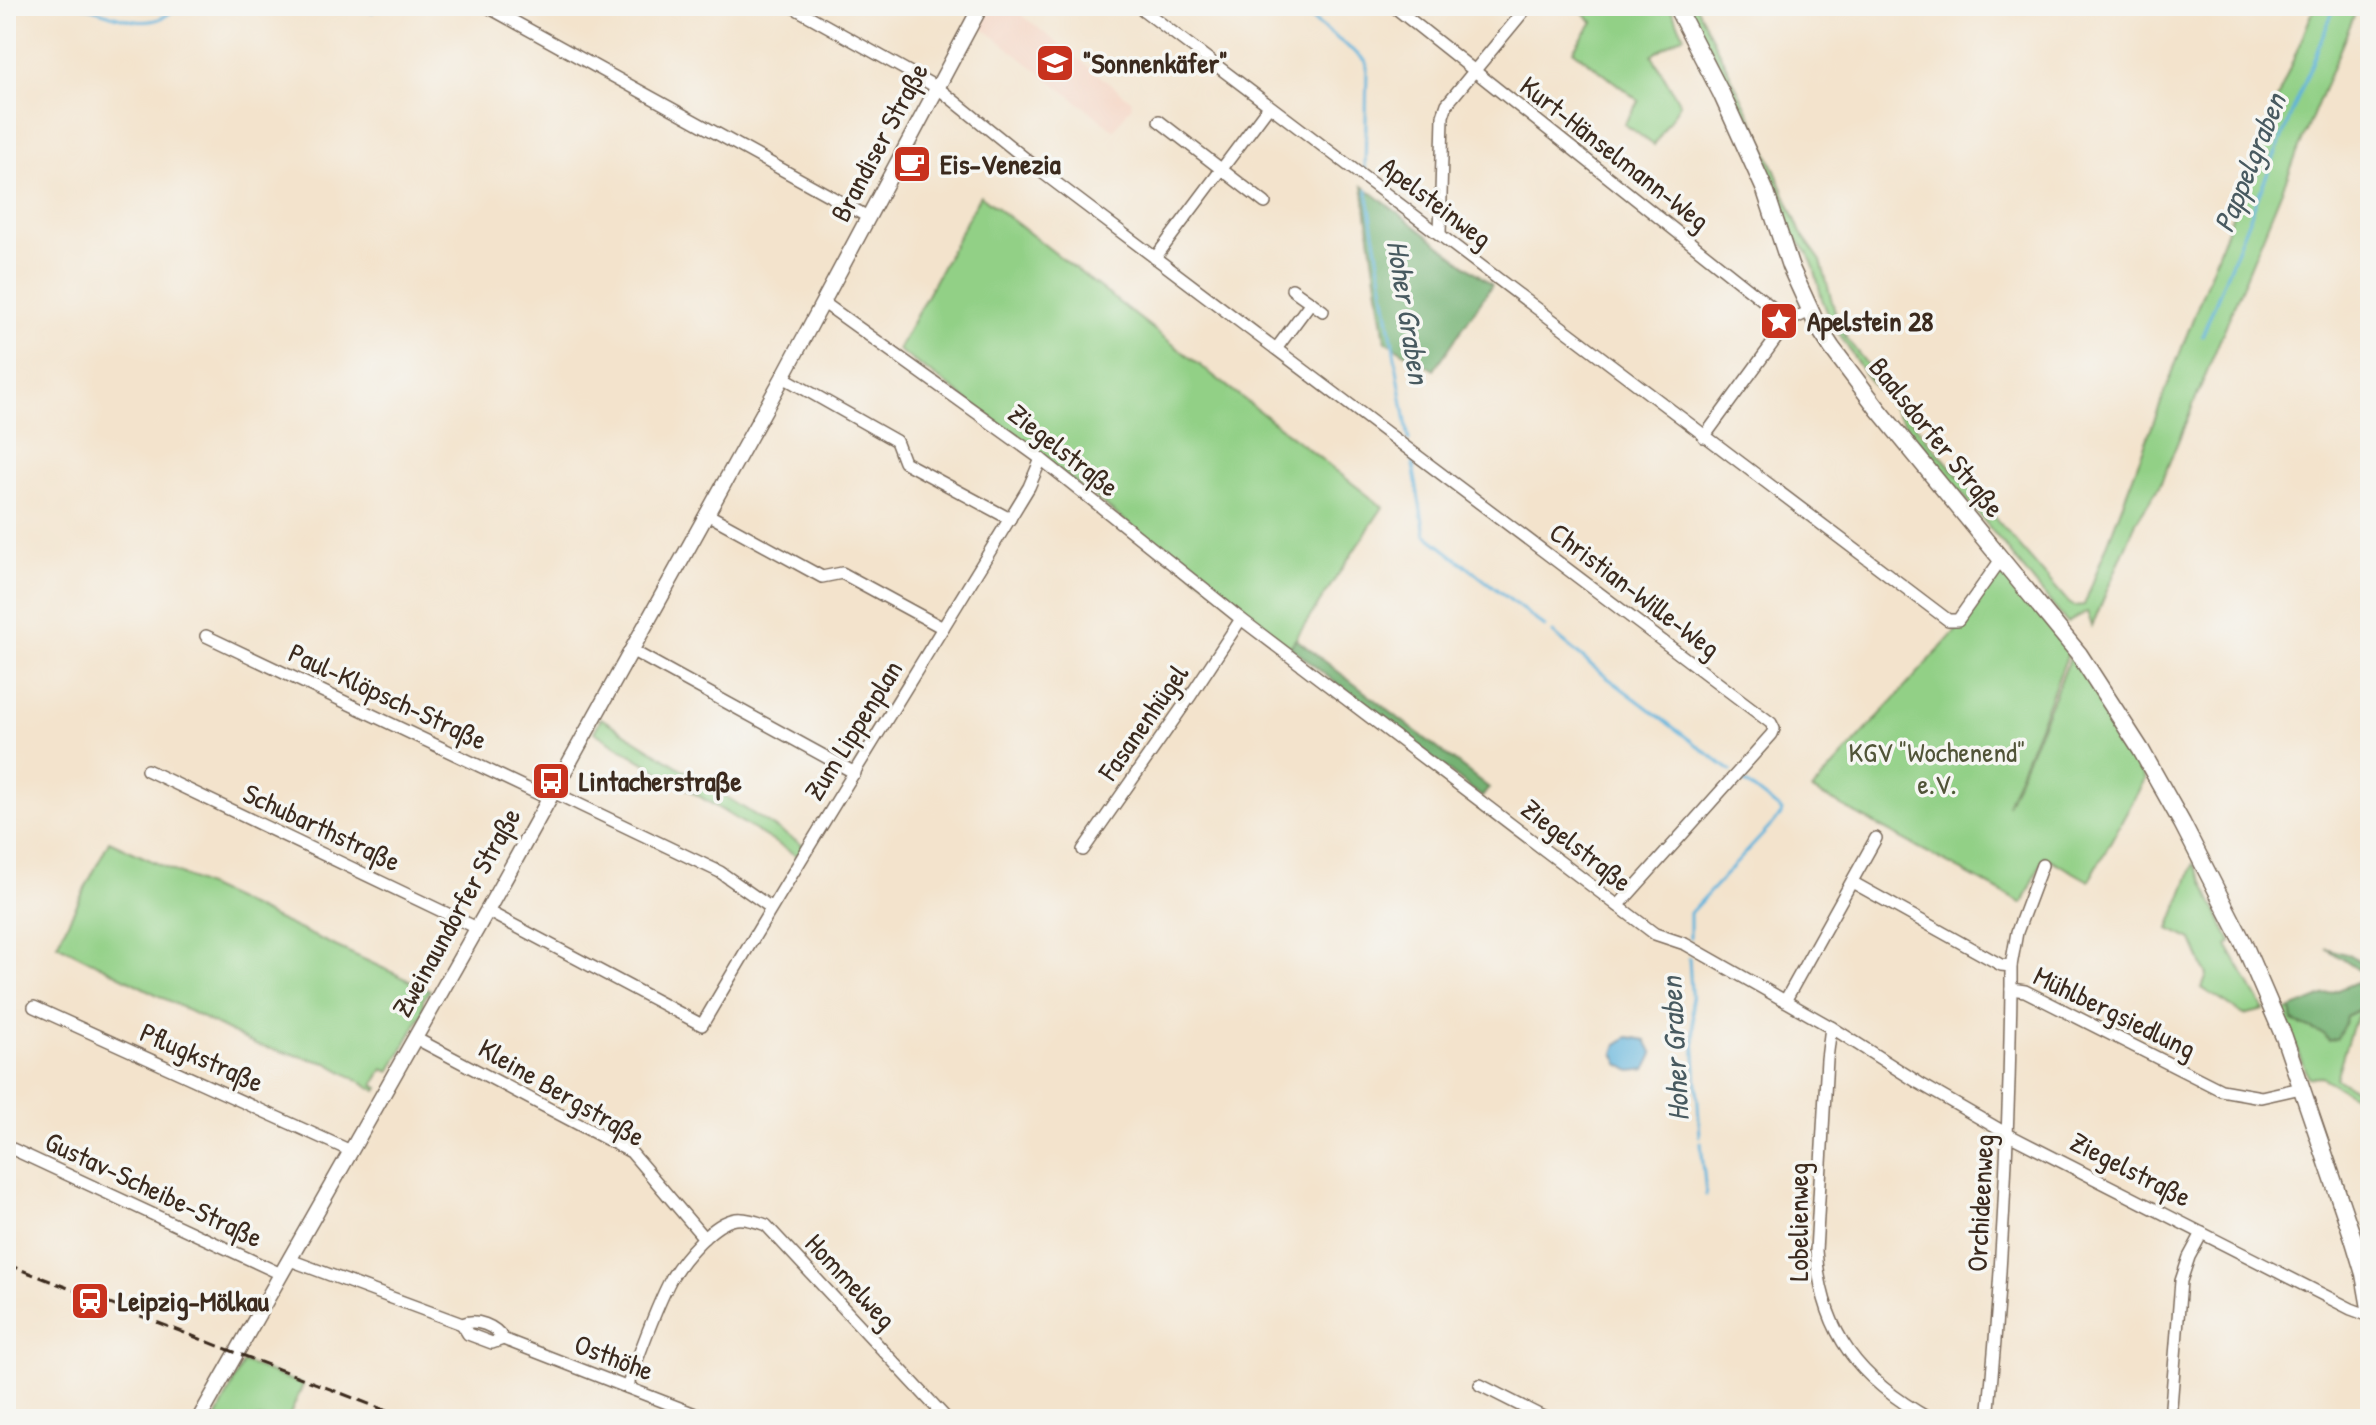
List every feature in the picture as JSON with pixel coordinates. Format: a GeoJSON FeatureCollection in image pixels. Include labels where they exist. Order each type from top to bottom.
{"type":"FeatureCollection","features":[{"type":"Feature","properties":{"kind":"main road","name":"Baalsdorfer Straße"},"geometry":{"type":"LineString","coordinates":[[1676,6],[1721,93],[1765,190],[1790,266],[1810,311],[1832,348],[1878,409],[2079,654],[2141,750],[2209,873],[2272,1006],[2364,1274],[2370,1308]]}},
{"type":"Feature","properties":{"kind":"street"},"geometry":{"type":"LineString","coordinates":[[486,6],[868,217]]}},
{"type":"Feature","properties":{"kind":"street","name":"Christian-Wille-Weg"},"geometry":{"type":"LineString","coordinates":[[791,6],[938,88],[1043,173],[1771,723],[1774,729],[1772,734],[1618,906]]}},
{"type":"Feature","properties":{"kind":"street","name":"Brandiser Straße"},"geometry":{"type":"LineString","coordinates":[[824,303],[981,6]]}},
{"type":"Feature","properties":{"kind":"street","name":"Apelsteinweg"},"geometry":{"type":"LineString","coordinates":[[1138,6],[1948,620],[1958,620],[2002,558]]}},
{"type":"Feature","properties":{"kind":"street","name":"Kurt-Hänselmann-Weg"},"geometry":{"type":"LineString","coordinates":[[1393,6],[1789,321]]}},
{"type":"Feature","properties":{"kind":"street"},"geometry":{"type":"LineString","coordinates":[[1440,234],[1443,116],[1447,104],[1528,6]]}},
{"type":"Feature","properties":{"kind":"street"},"geometry":{"type":"LineString","coordinates":[[1155,258],[1269,106]]}},
{"type":"Feature","properties":{"kind":"street"},"geometry":{"type":"LineString","coordinates":[[1159,121],[1265,203]]}},
{"type":"Feature","properties":{"kind":"street"},"geometry":{"type":"LineString","coordinates":[[1292,289],[1323,311]]}},
{"type":"Feature","properties":{"kind":"street"},"geometry":{"type":"LineString","coordinates":[[1276,349],[1311,302]]}},
{"type":"Feature","properties":{"kind":"street","name":"Zweinaundorfer Straße"},"geometry":{"type":"LineString","coordinates":[[199,1419],[487,911],[824,303]]}},
{"type":"Feature","properties":{"kind":"street","name":"Ziegelstraße"},"geometry":{"type":"LineString","coordinates":[[824,303],[1041,459],[1241,619],[1655,934],[1685,944],[1831,1027],[2009,1135],[2370,1316]]}},
{"type":"Feature","properties":{"kind":"street"},"geometry":{"type":"LineString","coordinates":[[1704,437],[1789,321],[1810,311]]}},
{"type":"Feature","properties":{"kind":"street"},"geometry":{"type":"LineString","coordinates":[[783,377],[896,441],[904,462],[1010,519]]}},
{"type":"Feature","properties":{"kind":"street","name":"Zum Lippenplan"},"geometry":{"type":"LineString","coordinates":[[487,911],[702,1025],[770,907],[1010,519],[1041,459]]}},
{"type":"Feature","properties":{"kind":"street"},"geometry":{"type":"LineString","coordinates":[[707,514],[822,577],[842,573],[943,628]]}},
{"type":"Feature","properties":{"kind":"street","name":"Fasanenhügel"},"geometry":{"type":"LineString","coordinates":[[1083,850],[1241,619]]}},
{"type":"Feature","properties":{"kind":"street","name":"Paul-Klöpsch-Straße"},"geometry":{"type":"LineString","coordinates":[[206,636],[720,872],[770,907]]}},
{"type":"Feature","properties":{"kind":"street"},"geometry":{"type":"LineString","coordinates":[[631,650],[855,773]]}},
{"type":"Feature","properties":{"kind":"street","name":"Schubarthstraße"},"geometry":{"type":"LineString","coordinates":[[147,770],[477,928]]}},
{"type":"Feature","properties":{"kind":"street"},"geometry":{"type":"LineString","coordinates":[[1785,1001],[1876,838]]}},
{"type":"Feature","properties":{"kind":"street"},"geometry":{"type":"LineString","coordinates":[[2011,966],[2017,932],[2042,865]]}},
{"type":"Feature","properties":{"kind":"street","name":"Mühlbergsiedlung"},"geometry":{"type":"LineString","coordinates":[[1852,882],[2001,965],[2011,966],[2011,989],[2025,991],[2221,1090],[2261,1097],[2301,1088]]}},
{"type":"Feature","properties":{"kind":"street","name":"Orchideenweg"},"geometry":{"type":"LineString","coordinates":[[1988,1419],[1998,1318],[2009,1135],[2011,989]]}},
{"type":"Feature","properties":{"kind":"street","name":"Pflugkstraße"},"geometry":{"type":"LineString","coordinates":[[34,1007],[351,1151]]}},
{"type":"Feature","properties":{"kind":"street","name":"Lobelienweg"},"geometry":{"type":"LineString","coordinates":[[1831,1027],[1816,1251],[1817,1274],[1824,1303],[1841,1340],[1867,1373],[1887,1392],[1930,1419]]}},
{"type":"Feature","properties":{"kind":"street","name":"Kleine Bergstraße"},"geometry":{"type":"LineString","coordinates":[[415,1038],[631,1152],[704,1238]]}},
{"type":"Feature","properties":{"kind":"street","name":"Gustav-Scheibe-Straße"},"geometry":{"type":"LineString","coordinates":[[6,1146],[281,1274]]}},
{"type":"Feature","properties":{"kind":"street","name":"Hommelweg"},"geometry":{"type":"LineString","coordinates":[[704,1238],[717,1227],[735,1219],[766,1225],[947,1419]]}},
{"type":"Feature","properties":{"kind":"street"},"geometry":{"type":"LineString","coordinates":[[2170,1419],[2181,1281],[2202,1233]]}},
{"type":"Feature","properties":{"kind":"street"},"geometry":{"type":"LineString","coordinates":[[627,1387],[672,1277],[704,1238]]}},
{"type":"Feature","properties":{"kind":"street","name":"Osthöhe"},"geometry":{"type":"LineString","coordinates":[[290,1260],[462,1324],[472,1320],[497,1330],[503,1339],[708,1419]]}},
{"type":"Feature","properties":{"kind":"street"},"geometry":{"type":"LineString","coordinates":[[1480,1385],[1547,1419]]}},
{"type":"Feature","properties":{"kind":"shaded area","name":"\"Sonnenkäfer\""},"geometry":{"type":"Polygon","coordinates":[[[992,6],[1010,6],[1131,100],[1132,105],[1114,130],[980,26],[992,6]]]}},
{"type":"Feature","properties":{"kind":"green space"},"geometry":{"type":"Polygon","coordinates":[[[1576,6],[1669,6],[1684,35],[1652,55],[1680,104],[1654,145],[1624,124],[1639,101],[1573,50],[1593,22],[1576,6]]]}},
{"type":"Feature","properties":{"kind":"green space"},"geometry":{"type":"Polygon","coordinates":[[[1689,6],[1696,6],[1760,135],[1801,233],[1821,261],[1836,316],[1847,339],[1930,443],[2074,606],[2084,605],[2315,6],[2358,6],[2160,485],[2136,522],[2092,626],[2087,612],[2067,623],[1864,373],[1830,319],[1808,253],[1794,236],[1756,139],[1689,6]]]}},
{"type":"Feature","properties":{"kind":"green space"},"geometry":{"type":"Polygon","coordinates":[[[1363,186],[1492,285],[1434,370],[1385,341],[1363,186]]]}},
{"type":"Feature","properties":{"kind":"green space"},"geometry":{"type":"Polygon","coordinates":[[[980,195],[1383,507],[1290,647],[898,350],[980,195]]]}},
{"type":"Feature","properties":{"kind":"green space","name":"KGV \"Wochenend\" e.V."},"geometry":{"type":"Polygon","coordinates":[[[2004,569],[2070,649],[2007,805],[2072,654],[2145,779],[2089,881],[2044,856],[2023,904],[1812,790],[1955,632],[1996,570],[2004,569]]]}},
{"type":"Feature","properties":{"kind":"green space"},"geometry":{"type":"Polygon","coordinates":[[[1296,639],[1489,788],[1482,797],[1290,647],[1296,639]]]}},
{"type":"Feature","properties":{"kind":"green space"},"geometry":{"type":"Polygon","coordinates":[[[601,718],[804,846],[797,856],[594,732],[601,718]]]}},
{"type":"Feature","properties":{"kind":"green space"},"geometry":{"type":"Polygon","coordinates":[[[109,841],[430,990],[423,1000],[423,1012],[390,1072],[383,1069],[374,1085],[379,1088],[377,1091],[327,1063],[256,1045],[57,944],[109,841]]]}},
{"type":"Feature","properties":{"kind":"green space"},"geometry":{"type":"Polygon","coordinates":[[[2194,863],[2231,942],[2227,945],[2264,1010],[2244,1015],[2202,988],[2207,975],[2192,940],[2169,929],[2194,863]]]}},
{"type":"Feature","properties":{"kind":"green space"},"geometry":{"type":"Polygon","coordinates":[[[2326,948],[2370,966],[2370,991],[2366,1002],[2346,1016],[2337,1038],[2329,1041],[2324,1034],[2293,1021],[2291,1009],[2369,977],[2326,948]]]}},
{"type":"Feature","properties":{"kind":"green space"},"geometry":{"type":"Polygon","coordinates":[[[2291,1009],[2293,1021],[2324,1034],[2346,1016],[2362,1009],[2352,1026],[2336,1078],[2370,1097],[2370,1105],[2321,1077],[2309,1078],[2283,1012],[2291,1009]]]}},
{"type":"Feature","properties":{"kind":"green space"},"geometry":{"type":"Polygon","coordinates":[[[243,1362],[303,1385],[288,1419],[216,1419],[243,1362]]]}},
{"type":"Feature","properties":{"kind":"water"},"geometry":{"type":"Polygon","coordinates":[[[1628,1037],[1646,1040],[1653,1054],[1646,1069],[1631,1071],[1619,1064],[1614,1053],[1617,1044],[1628,1037]]]}},
{"type":"Feature","properties":{"kind":"waterway","name":"Hoher Graben"},"geometry":{"type":"LineString","coordinates":[[6,15],[18,6]]}},
{"type":"Feature","properties":{"kind":"waterway","name":"Hoher Graben"},"geometry":{"type":"LineString","coordinates":[[83,6],[145,22],[167,15],[177,6]]}},
{"type":"Feature","properties":{"kind":"waterway","name":"Hoher Graben"},"geometry":{"type":"LineString","coordinates":[[364,6],[372,12],[376,6]]}},
{"type":"Feature","properties":{"kind":"waterway","name":"Hoher Graben"},"geometry":{"type":"LineString","coordinates":[[1295,6],[1365,60],[1365,172]]}},
{"type":"Feature","properties":{"kind":"waterway","name":"Pappelgraben"},"geometry":{"type":"LineString","coordinates":[[2202,336],[2335,6]]}},
{"type":"Feature","properties":{"kind":"waterway","name":"Hoher Graben"},"geometry":{"type":"LineString","coordinates":[[1367,190],[1409,440]]}},
{"type":"Feature","properties":{"kind":"waterway","name":"Hoher Graben"},"geometry":{"type":"LineString","coordinates":[[1412,459],[1425,534],[1545,627]]}},
{"type":"Feature","properties":{"kind":"waterway","name":"Hoher Graben"},"geometry":{"type":"LineString","coordinates":[[1553,633],[1731,771]]}},
{"type":"Feature","properties":{"kind":"waterway","name":"Hoher Graben"},"geometry":{"type":"LineString","coordinates":[[1690,938],[1690,913],[1781,815],[1782,811],[1739,778]]}},
{"type":"Feature","properties":{"kind":"waterway","name":"Hoher Graben"},"geometry":{"type":"LineString","coordinates":[[1689,958],[1700,1136]]}},
{"type":"Feature","properties":{"kind":"waterway","name":"Hoher Graben"},"geometry":{"type":"LineString","coordinates":[[1701,1142],[1706,1195]]}},
{"type":"Feature","properties":{"kind":"railway"},"geometry":{"type":"LineString","coordinates":[[6,1264],[408,1419]]}},
{"type":"Feature","properties":{"kind":"place","name":"\"Sonnenkäfer\""},"geometry":{"type":"Point","coordinates":[1055,63]}},
{"type":"Feature","properties":{"kind":"place","name":"Eis-Venezia"},"geometry":{"type":"Point","coordinates":[912,164]}},
{"type":"Feature","properties":{"kind":"place","name":"Apelstein 28"},"geometry":{"type":"Point","coordinates":[1779,321]}},
{"type":"Feature","properties":{"kind":"place","name":"Lintacherstraße"},"geometry":{"type":"Point","coordinates":[551,781]}},
{"type":"Feature","properties":{"kind":"place","name":"Leipzig-Mölkau"},"geometry":{"type":"Point","coordinates":[90,1301]}}]}
